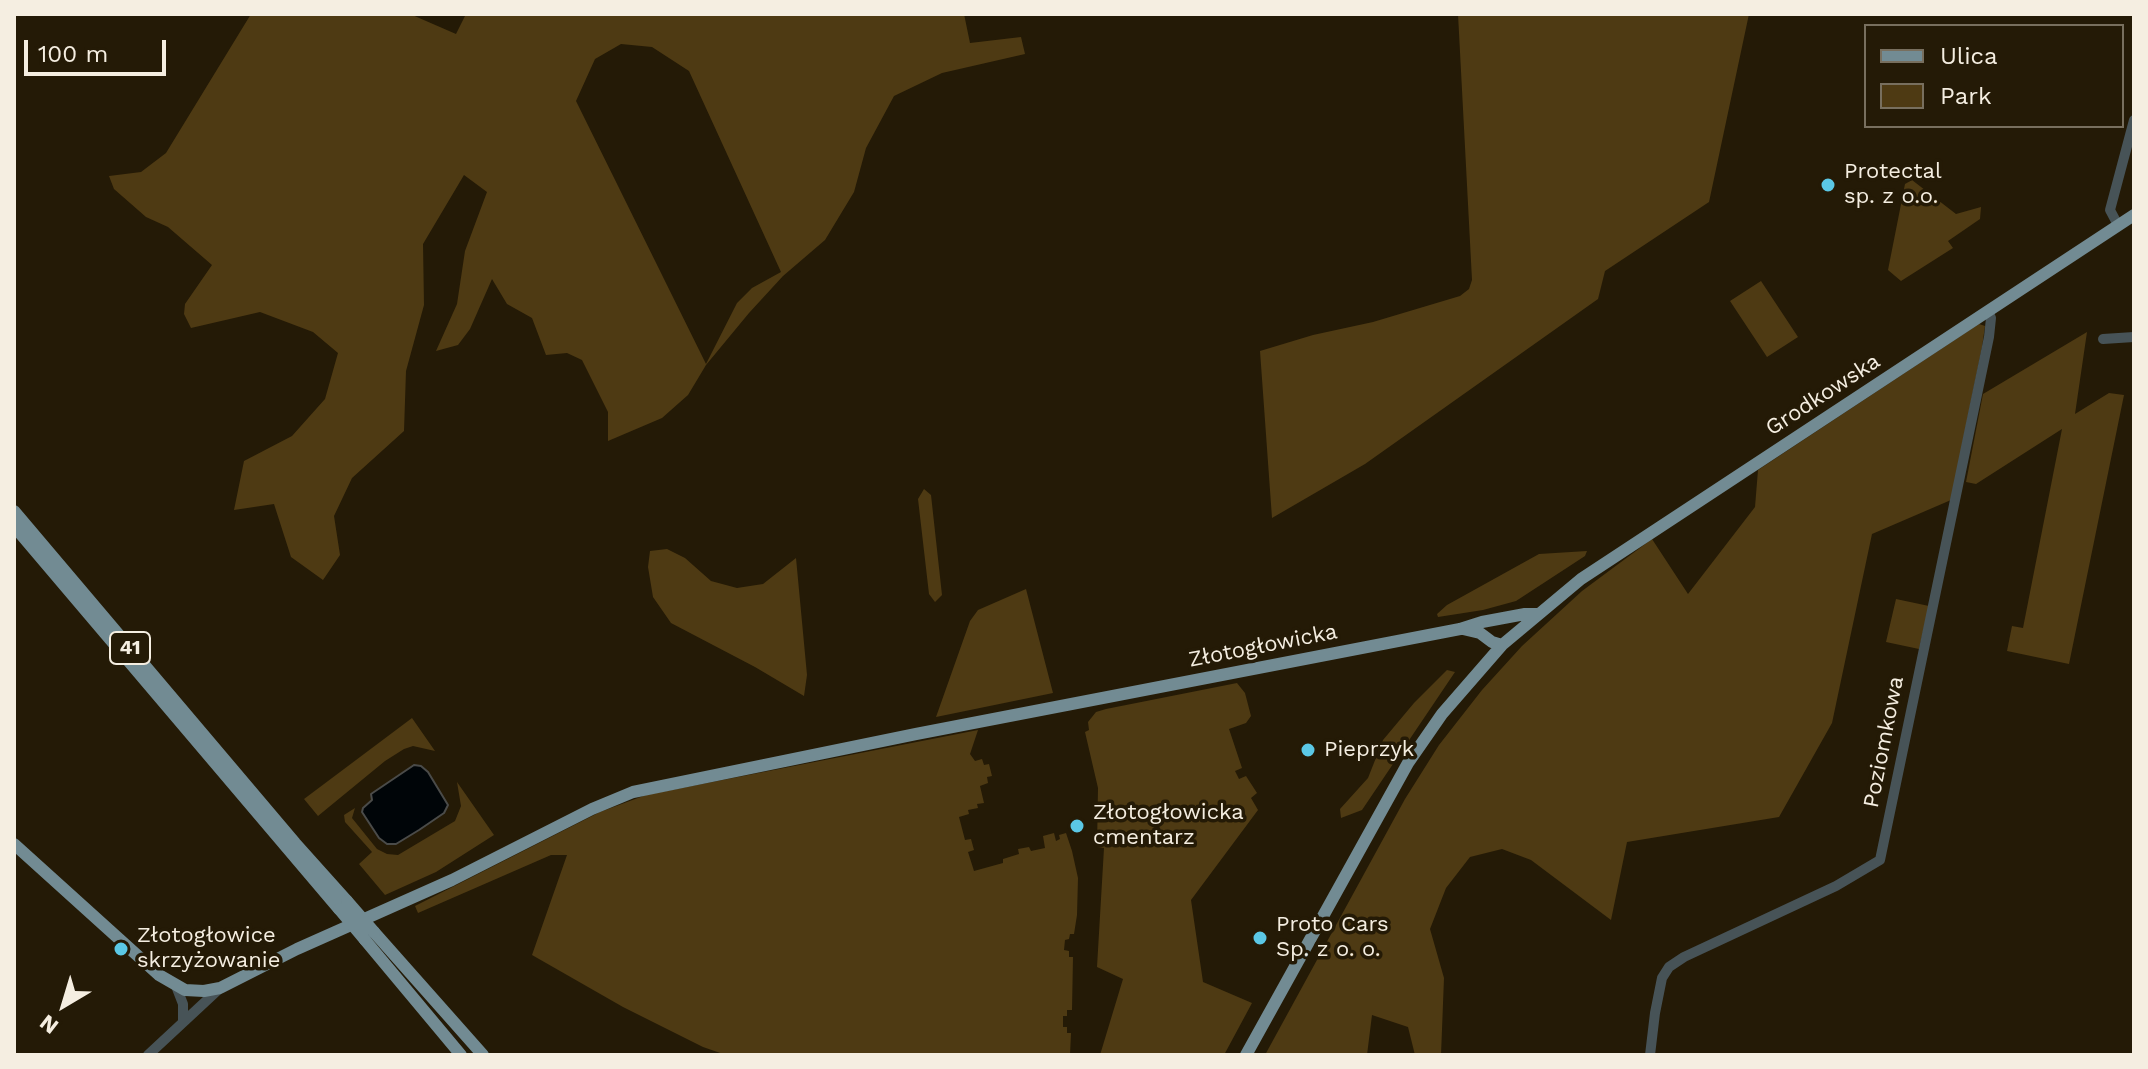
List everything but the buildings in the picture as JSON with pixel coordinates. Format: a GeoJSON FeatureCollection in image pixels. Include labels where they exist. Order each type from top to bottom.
{"type":"FeatureCollection","features":[{"type":"Feature","properties":{"kind":"main road","name":"Grodkowska"},"geometry":{"type":"LineString","coordinates":[[1246,1055],[1408,763],[1442,714],[1502,645],[1564,591],[1607,561],[2134,215]]}},
{"type":"Feature","properties":{"kind":"main road","name":"41"},"geometry":{"type":"LineString","coordinates":[[14,511],[343,905]]}},
{"type":"Feature","properties":{"kind":"main road","name":"41"},"geometry":{"type":"LineString","coordinates":[[14,526],[370,936],[483,1055]]}},
{"type":"Feature","properties":{"kind":"main road","name":"Złotogłowicka"},"geometry":{"type":"LineString","coordinates":[[220,988],[633,792],[1460,629],[1482,622],[1537,614]]}},
{"type":"Feature","properties":{"kind":"main road"},"geometry":{"type":"LineString","coordinates":[[1482,622],[1498,634],[1502,645]]}},
{"type":"Feature","properties":{"kind":"main road"},"geometry":{"type":"LineString","coordinates":[[1460,629],[1473,630],[1502,645]]}},
{"type":"Feature","properties":{"kind":"main road"},"geometry":{"type":"LineString","coordinates":[[1460,629],[1480,643],[1484,664]]}},
{"type":"Feature","properties":{"kind":"main road"},"geometry":{"type":"LineString","coordinates":[[14,844],[159,975],[176,986],[196,991],[220,988]]}},
{"type":"Feature","properties":{"kind":"main road","name":"41"},"geometry":{"type":"LineString","coordinates":[[370,936],[461,1055]]}},
{"type":"Feature","properties":{"kind":"street"},"geometry":{"type":"LineString","coordinates":[[2118,225],[2110,210],[2134,120]]}},
{"type":"Feature","properties":{"kind":"street","name":"Poziomkowa"},"geometry":{"type":"LineString","coordinates":[[1650,1055],[1657,1001],[1662,978],[1669,967],[1684,957],[1836,886],[1880,860],[1989,337],[1991,318],[1988,311]]}},
{"type":"Feature","properties":{"kind":"street"},"geometry":{"type":"LineString","coordinates":[[2103,339],[2134,337]]}},
{"type":"Feature","properties":{"kind":"street"},"geometry":{"type":"LineString","coordinates":[[176,986],[183,1004],[183,1020]]}},
{"type":"Feature","properties":{"kind":"street"},"geometry":{"type":"LineString","coordinates":[[148,1055],[220,988]]}},
{"type":"Feature","properties":{"kind":"green space"},"geometry":{"type":"Polygon","coordinates":[[[251,14],[410,14],[456,34],[466,14],[964,14],[970,43],[1021,37],[1025,54],[942,73],[894,96],[866,148],[854,192],[825,240],[783,276],[749,313],[706,365],[688,395],[662,418],[608,441],[608,412],[582,360],[567,353],[546,355],[532,318],[507,304],[492,279],[470,329],[458,345],[436,351],[457,304],[465,251],[487,192],[464,175],[423,244],[424,305],[406,371],[404,431],[352,478],[334,516],[340,555],[323,580],[291,557],[274,504],[234,510],[244,461],[292,436],[325,399],[338,353],[313,332],[260,312],[191,328],[184,314],[185,304],[212,265],[168,227],[146,217],[114,189],[109,176],[141,172],[166,153],[251,14]],[[621,44],[595,59],[576,101],[706,364],[737,303],[752,288],[781,272],[689,71],[652,47],[621,44]]]}},
{"type":"Feature","properties":{"kind":"green space"},"geometry":{"type":"Polygon","coordinates":[[[1458,14],[1749,14],[1709,202],[1605,271],[1598,299],[1365,464],[1272,518],[1260,351],[1373,322],[1460,296],[1469,289],[1472,280],[1458,14]]]}},
{"type":"Feature","properties":{"kind":"green space"},"geometry":{"type":"Polygon","coordinates":[[[1912,180],[1956,214],[1981,207],[1980,219],[1948,241],[1953,248],[1901,281],[1888,270],[1905,184],[1912,180]]]}},
{"type":"Feature","properties":{"kind":"green space"},"geometry":{"type":"Polygon","coordinates":[[[1761,281],[1798,337],[1767,357],[1730,301],[1761,281]]]}},
{"type":"Feature","properties":{"kind":"green space"},"geometry":{"type":"Polygon","coordinates":[[[1979,324],[1985,326],[1982,347],[1951,500],[1872,534],[1832,723],[1779,817],[1627,842],[1611,920],[1531,860],[1502,849],[1470,857],[1446,888],[1430,929],[1444,978],[1441,1055],[1415,1055],[1408,1027],[1372,1015],[1367,1055],[1265,1055],[1405,799],[1439,745],[1522,646],[1582,591],[1652,539],[1688,594],[1755,507],[1758,470],[1979,324]]]}},
{"type":"Feature","properties":{"kind":"green space"},"geometry":{"type":"Polygon","coordinates":[[[2087,332],[2075,414],[2109,393],[2124,395],[2069,664],[2007,651],[2012,626],[2023,628],[2062,429],[1976,484],[1966,482],[1983,394],[2087,332]]]}},
{"type":"Feature","properties":{"kind":"green space"},"geometry":{"type":"Polygon","coordinates":[[[924,489],[931,495],[942,595],[935,602],[929,594],[918,499],[924,489]]]}},
{"type":"Feature","properties":{"kind":"green space"},"geometry":{"type":"Polygon","coordinates":[[[667,549],[685,558],[711,581],[737,588],[763,584],[796,558],[807,675],[804,696],[671,623],[653,597],[648,567],[650,551],[667,549]]]}},
{"type":"Feature","properties":{"kind":"green space"},"geometry":{"type":"Polygon","coordinates":[[[1587,551],[1585,556],[1516,601],[1438,617],[1437,614],[1447,605],[1539,554],[1587,551]]]}},
{"type":"Feature","properties":{"kind":"green space"},"geometry":{"type":"Polygon","coordinates":[[[1026,589],[1053,693],[936,717],[970,621],[978,610],[1026,589]]]}},
{"type":"Feature","properties":{"kind":"green space"},"geometry":{"type":"Polygon","coordinates":[[[1896,599],[1929,606],[1919,649],[1886,642],[1896,599]]]}},
{"type":"Feature","properties":{"kind":"green space"},"geometry":{"type":"Polygon","coordinates":[[[1447,670],[1455,672],[1362,810],[1341,818],[1340,809],[1368,778],[1383,740],[1447,670]]]}},
{"type":"Feature","properties":{"kind":"green space"},"geometry":{"type":"Polygon","coordinates":[[[1237,683],[1245,693],[1251,716],[1246,723],[1229,729],[1242,768],[1235,771],[1239,779],[1246,776],[1257,793],[1251,798],[1258,810],[1191,900],[1203,982],[1252,1003],[1224,1055],[1100,1055],[1123,979],[1097,967],[1104,848],[1097,847],[1098,788],[1085,732],[1089,730],[1088,722],[1096,712],[1106,709],[1237,683]]]}},
{"type":"Feature","properties":{"kind":"green space"},"geometry":{"type":"Polygon","coordinates":[[[412,718],[435,751],[413,746],[404,749],[318,816],[304,799],[412,718]]]}},
{"type":"Feature","properties":{"kind":"green space"},"geometry":{"type":"Polygon","coordinates":[[[978,730],[970,754],[975,761],[982,759],[984,765],[989,764],[992,776],[987,777],[988,783],[980,786],[984,803],[977,804],[978,808],[968,810],[969,814],[959,817],[965,840],[971,839],[974,850],[968,852],[974,871],[1003,863],[1003,859],[1019,854],[1018,849],[1029,847],[1031,851],[1045,848],[1043,836],[1054,833],[1056,841],[1060,839],[1059,835],[1066,833],[1072,851],[1078,878],[1077,915],[1074,934],[1065,940],[1064,950],[1069,951],[1069,957],[1073,957],[1072,1010],[1067,1010],[1067,1016],[1063,1016],[1063,1027],[1071,1033],[1070,1055],[726,1055],[703,1047],[623,1007],[532,955],[567,855],[551,855],[418,913],[415,906],[600,812],[646,795],[978,730]]]}},
{"type":"Feature","properties":{"kind":"green space"},"geometry":{"type":"Polygon","coordinates":[[[457,782],[494,835],[436,872],[385,895],[359,864],[372,852],[345,822],[344,815],[355,808],[352,818],[377,849],[398,855],[455,821],[461,806],[457,782]]]}},
{"type":"Feature","properties":{"kind":"shaded area"},"geometry":{"type":"Polygon","coordinates":[[[414,765],[428,772],[448,805],[444,813],[419,830],[396,844],[387,844],[379,838],[362,812],[363,808],[372,800],[371,794],[414,765]]]}},
{"type":"Feature","properties":{"kind":"place","name":"Protectal sp. z o.o."},"geometry":{"type":"Point","coordinates":[1828,185]}},
{"type":"Feature","properties":{"kind":"place","name":"Pieprzyk"},"geometry":{"type":"Point","coordinates":[1308,750]}},
{"type":"Feature","properties":{"kind":"place","name":"Złotogłowicka cmentarz"},"geometry":{"type":"Point","coordinates":[1077,826]}},
{"type":"Feature","properties":{"kind":"place","name":"Proto Cars Sp. z o. o."},"geometry":{"type":"Point","coordinates":[1260,938]}},
{"type":"Feature","properties":{"kind":"place","name":"Złotogłowice skrzyżowanie"},"geometry":{"type":"Point","coordinates":[121,949]}}]}
